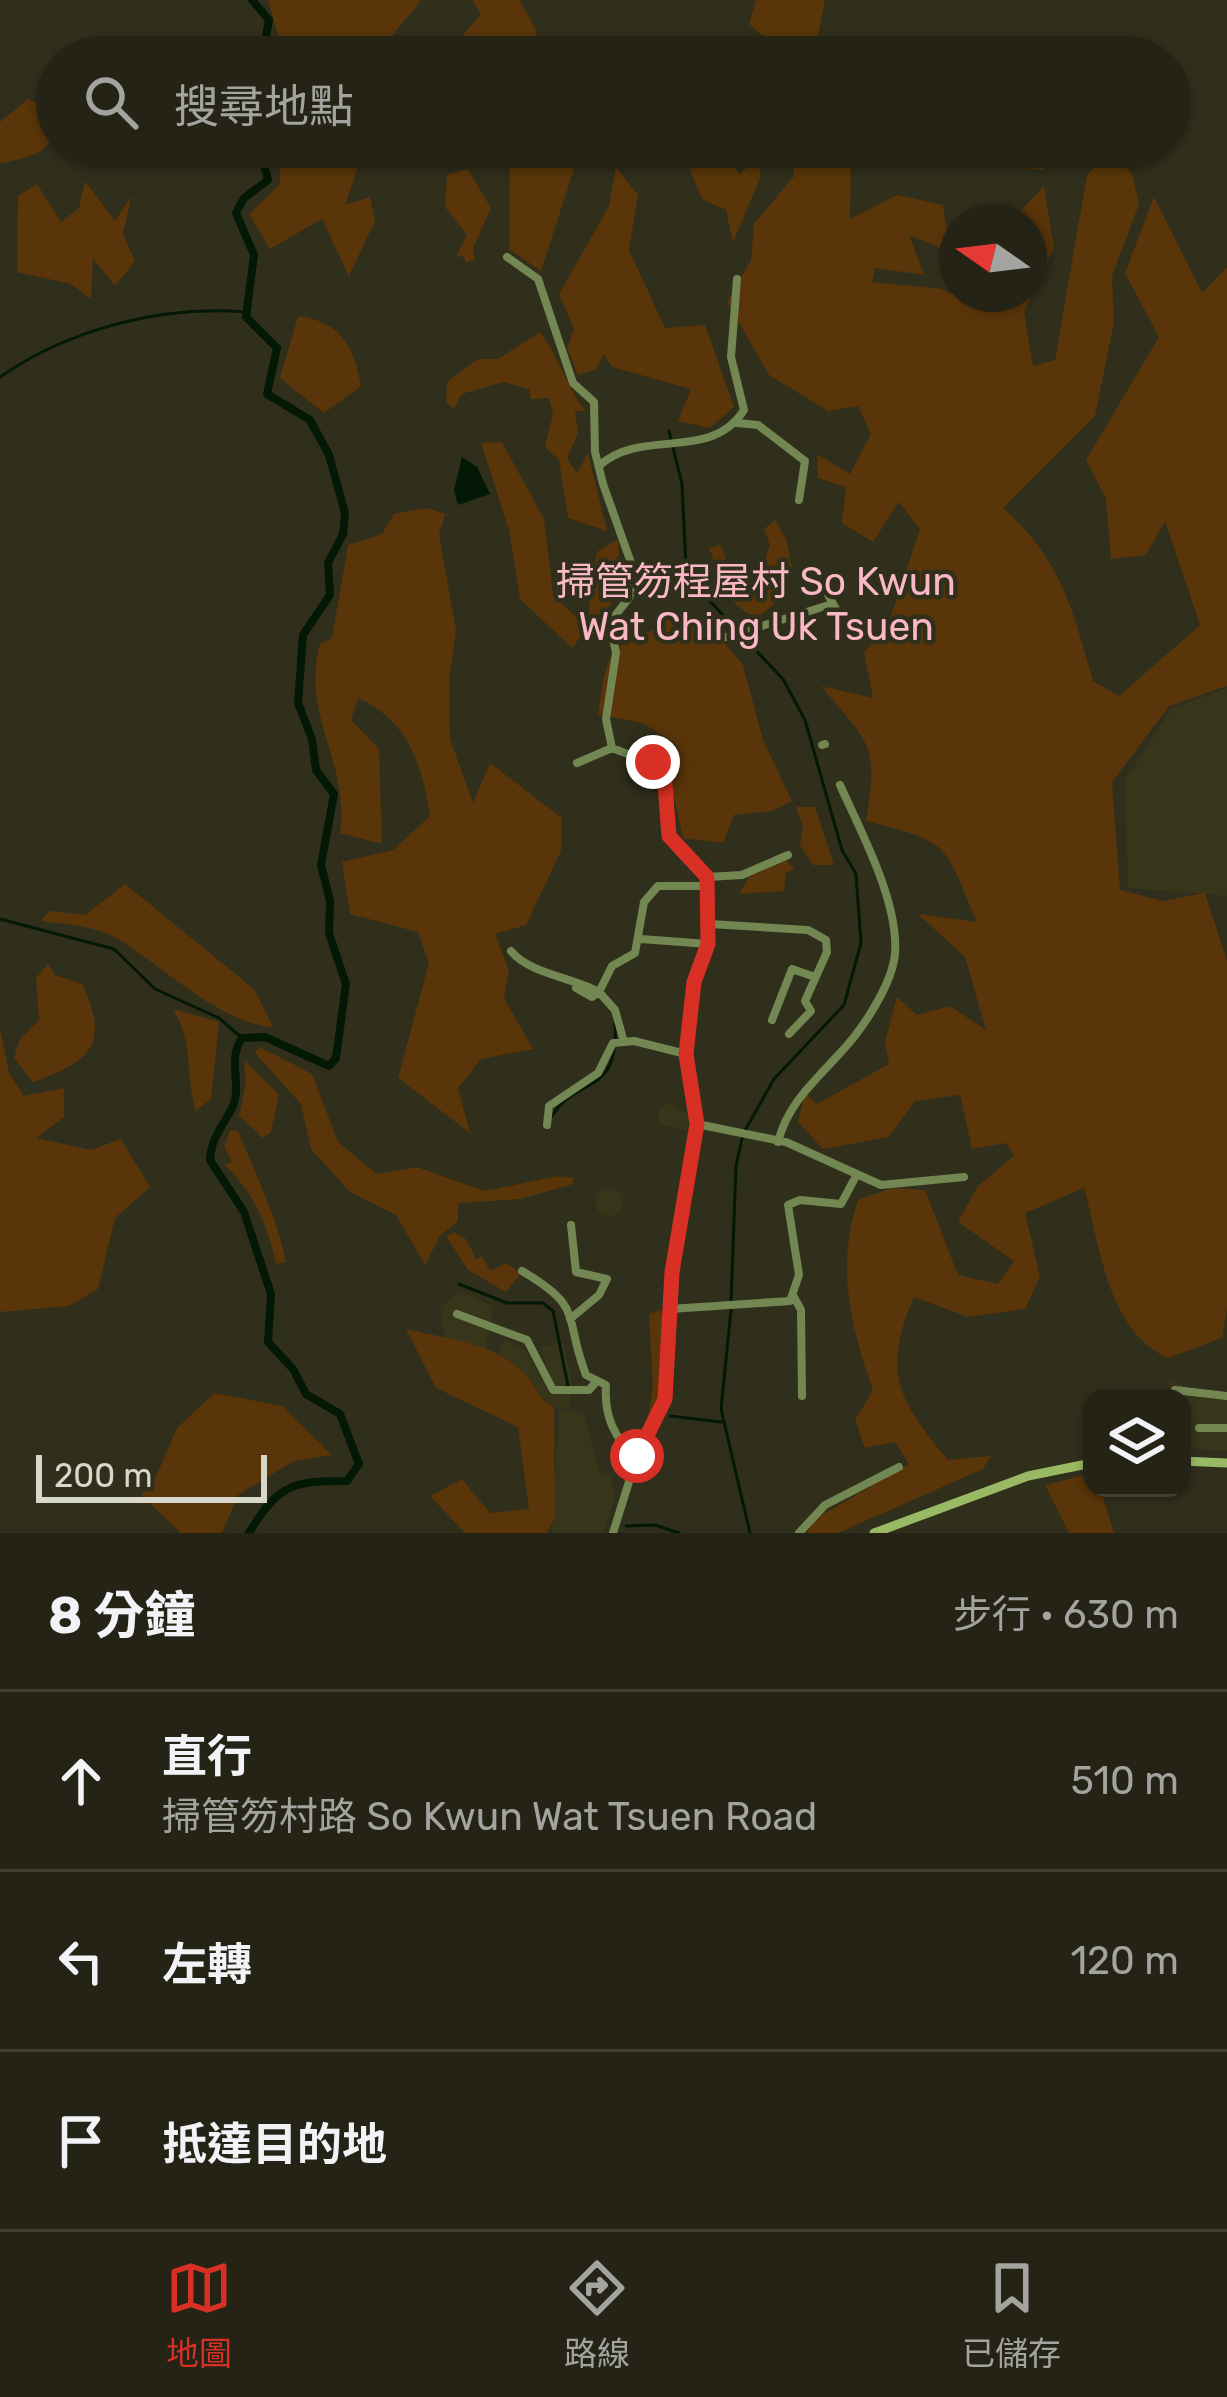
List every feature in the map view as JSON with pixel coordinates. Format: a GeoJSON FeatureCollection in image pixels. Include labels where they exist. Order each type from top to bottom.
{"type":"FeatureCollection","features":[{"type":"Feature","properties":{"kind":"street"},"geometry":{"type":"LineString","coordinates":[[507,257],[538,278],[573,383],[595,402],[599,466],[612,519],[633,559],[634,590],[610,622],[616,653],[606,719],[612,748]]}},
{"type":"Feature","properties":{"kind":"street"},"geometry":{"type":"LineString","coordinates":[[736,423],[744,410],[731,357],[737,279]]}},
{"type":"Feature","properties":{"kind":"street"},"geometry":{"type":"LineString","coordinates":[[599,466],[632,448],[682,446],[736,423],[758,425],[806,461],[799,500]]}},
{"type":"Feature","properties":{"kind":"street"},"geometry":{"type":"LineString","coordinates":[[729,636],[833,609],[824,587]]}},
{"type":"Feature","properties":{"kind":"street"},"geometry":{"type":"LineString","coordinates":[[577,763],[612,748],[662,767],[669,836],[708,881],[708,944],[694,982],[686,1054],[697,1124],[670,1309],[665,1399],[637,1456],[614,1533]]}},
{"type":"Feature","properties":{"kind":"street"},"geometry":{"type":"LineString","coordinates":[[778,1142],[786,1111],[847,1047],[888,976],[896,952],[878,869],[840,785]]}},
{"type":"Feature","properties":{"kind":"street"},"geometry":{"type":"LineString","coordinates":[[596,994],[612,966],[633,956],[644,902],[658,886],[742,875],[788,855]]}},
{"type":"Feature","properties":{"kind":"street"},"geometry":{"type":"LineString","coordinates":[[710,924],[822,935],[827,952],[805,1001],[813,1013],[789,1034]]}},
{"type":"Feature","properties":{"kind":"street"},"geometry":{"type":"LineString","coordinates":[[640,939],[708,944]]}},
{"type":"Feature","properties":{"kind":"street"},"geometry":{"type":"LineString","coordinates":[[511,951],[524,964],[568,976],[615,1010],[618,1043],[598,1073],[555,1098],[546,1113],[547,1125]]}},
{"type":"Feature","properties":{"kind":"street"},"geometry":{"type":"LineString","coordinates":[[772,1020],[792,969],[815,977]]}},
{"type":"Feature","properties":{"kind":"street"},"geometry":{"type":"LineString","coordinates":[[576,988],[596,994]]}},
{"type":"Feature","properties":{"kind":"street"},"geometry":{"type":"LineString","coordinates":[[618,1043],[686,1054]]}},
{"type":"Feature","properties":{"kind":"street"},"geometry":{"type":"LineString","coordinates":[[697,1124],[778,1142],[881,1185],[964,1177]]}},
{"type":"Feature","properties":{"kind":"street"},"geometry":{"type":"LineString","coordinates":[[802,1396],[800,1310],[794,1297],[799,1275],[789,1204],[841,1204],[856,1176]]}},
{"type":"Feature","properties":{"kind":"street"},"geometry":{"type":"LineString","coordinates":[[571,1318],[599,1295],[607,1280],[576,1272],[572,1225]]}},
{"type":"Feature","properties":{"kind":"street"},"geometry":{"type":"LineString","coordinates":[[522,1271],[563,1296],[584,1370],[606,1385],[606,1404],[618,1440],[637,1456]]}},
{"type":"Feature","properties":{"kind":"street"},"geometry":{"type":"LineString","coordinates":[[670,1309],[786,1303],[794,1297]]}},
{"type":"Feature","properties":{"kind":"street"},"geometry":{"type":"LineString","coordinates":[[457,1314],[527,1340],[551,1388],[581,1390],[596,1382]]}},
{"type":"Feature","properties":{"kind":"street"},"geometry":{"type":"LineString","coordinates":[[1191,1392],[1227,1396]]}},
{"type":"Feature","properties":{"kind":"street"},"geometry":{"type":"LineString","coordinates":[[1199,1428],[1227,1428]]}},
{"type":"Feature","properties":{"kind":"street"},"geometry":{"type":"LineString","coordinates":[[1191,1461],[1227,1462]]}},
{"type":"Feature","properties":{"kind":"street"},"geometry":{"type":"LineString","coordinates":[[874,1533],[1028,1476],[1083,1464]]}},
{"type":"Feature","properties":{"kind":"street"},"geometry":{"type":"LineString","coordinates":[[799,1533],[825,1504],[899,1467]]}},
{"type":"Feature","properties":{"kind":"shaded area"},"geometry":{"type":"Polygon","coordinates":[[[268,0],[420,0],[392,36],[278,35],[268,0]]]}},
{"type":"Feature","properties":{"kind":"shaded area"},"geometry":{"type":"Polygon","coordinates":[[[472,0],[520,0],[537,33],[463,36],[481,14],[472,0]]]}},
{"type":"Feature","properties":{"kind":"shaded area"},"geometry":{"type":"Polygon","coordinates":[[[756,0],[825,0],[818,36],[763,36],[749,24],[756,0]]]}},
{"type":"Feature","properties":{"kind":"shaded area"},"geometry":{"type":"Polygon","coordinates":[[[28,99],[36,103],[36,153],[0,163],[0,122],[28,99]]]}},
{"type":"Feature","properties":{"kind":"shaded area"},"geometry":{"type":"Polygon","coordinates":[[[280,168],[358,168],[345,205],[370,197],[375,221],[349,276],[322,219],[270,249],[249,214],[280,184],[280,168]]]}},
{"type":"Feature","properties":{"kind":"shaded area"},"geometry":{"type":"Polygon","coordinates":[[[510,168],[575,168],[541,271],[509,249],[510,168]]]}},
{"type":"Feature","properties":{"kind":"shaded area"},"geometry":{"type":"Polygon","coordinates":[[[617,168],[638,195],[629,250],[665,328],[705,325],[734,407],[710,428],[678,421],[691,389],[612,367],[604,354],[595,370],[578,375],[567,348],[574,329],[559,294],[609,206],[617,168]]]}},
{"type":"Feature","properties":{"kind":"shaded area"},"geometry":{"type":"Polygon","coordinates":[[[689,168],[736,168],[739,175],[746,168],[759,168],[761,175],[733,243],[726,210],[702,199],[689,168]]]}},
{"type":"Feature","properties":{"kind":"shaded area"},"geometry":{"type":"Polygon","coordinates":[[[793,168],[851,168],[850,219],[897,195],[939,204],[939,247],[909,235],[924,275],[875,268],[872,282],[939,289],[939,312],[1024,312],[1033,366],[1055,360],[1087,175],[1093,168],[1127,168],[1132,174],[1139,204],[1112,276],[1114,322],[1095,416],[1003,508],[1039,547],[1062,586],[1093,681],[1119,696],[1200,625],[1165,521],[1146,555],[1111,559],[1106,499],[1086,460],[1159,337],[1125,273],[1154,197],[1202,293],[1227,267],[1227,686],[1169,706],[1112,782],[1120,890],[1163,901],[1205,893],[1227,961],[1227,1309],[1222,1338],[1168,1358],[1131,1328],[1109,1284],[1084,1188],[1025,1213],[1040,1277],[1025,1309],[968,1317],[914,1297],[898,1346],[897,1366],[907,1402],[948,1460],[991,1456],[983,1469],[838,1533],[807,1533],[815,1519],[909,1464],[895,1442],[865,1448],[855,1420],[873,1390],[858,1342],[847,1272],[858,1200],[892,1188],[925,1190],[958,1275],[998,1284],[1014,1261],[958,1222],[977,1187],[1014,1156],[1006,1143],[972,1149],[960,1095],[915,1101],[889,1137],[823,1149],[798,1122],[805,1093],[817,1104],[889,1064],[885,1042],[897,997],[917,1015],[950,1006],[986,1030],[965,957],[918,914],[977,922],[950,861],[930,842],[866,821],[871,775],[867,746],[821,686],[873,698],[864,652],[888,625],[920,529],[899,502],[873,542],[842,523],[846,487],[818,478],[817,454],[850,474],[871,434],[858,406],[828,411],[769,375],[727,302],[751,260],[754,224],[794,176],[793,168]]]}},
{"type":"Feature","properties":{"kind":"shaded area"},"geometry":{"type":"Polygon","coordinates":[[[468,169],[491,208],[473,248],[475,259],[466,263],[464,256],[456,257],[467,235],[445,207],[447,175],[468,169]]]}},
{"type":"Feature","properties":{"kind":"shaded area"},"geometry":{"type":"Polygon","coordinates":[[[85,181],[115,221],[132,195],[123,234],[135,261],[115,286],[93,258],[91,299],[71,284],[17,272],[18,196],[37,184],[61,222],[79,208],[85,181]]]}},
{"type":"Feature","properties":{"kind":"shaded area"},"geometry":{"type":"Polygon","coordinates":[[[1044,186],[1047,204],[1027,204],[1044,186]]]}},
{"type":"Feature","properties":{"kind":"shaded area"},"geometry":{"type":"Polygon","coordinates":[[[1047,205],[1054,248],[1047,263],[1047,205]]]}},
{"type":"Feature","properties":{"kind":"shaded area"},"geometry":{"type":"Polygon","coordinates":[[[298,316],[335,330],[349,348],[358,372],[361,386],[324,413],[280,378],[298,316]]]}},
{"type":"Feature","properties":{"kind":"shaded area"},"geometry":{"type":"Polygon","coordinates":[[[540,332],[586,411],[575,411],[578,433],[567,459],[577,473],[588,453],[607,531],[568,518],[559,460],[545,447],[553,413],[549,398],[531,399],[529,389],[503,382],[462,394],[454,409],[446,402],[447,382],[478,359],[498,359],[540,332]]]}},
{"type":"Feature","properties":{"kind":"shaded area"},"geometry":{"type":"Polygon","coordinates":[[[502,442],[544,519],[553,595],[587,628],[572,648],[520,599],[509,530],[481,443],[502,442]]]}},
{"type":"Feature","properties":{"kind":"shaded area"},"geometry":{"type":"Polygon","coordinates":[[[462,457],[477,467],[490,494],[458,505],[454,490],[462,457]]]}},
{"type":"Feature","properties":{"kind":"shaded area"},"geometry":{"type":"Polygon","coordinates":[[[427,508],[445,514],[439,535],[456,630],[449,682],[450,739],[473,803],[490,763],[562,818],[561,851],[526,925],[495,934],[509,971],[504,998],[533,1049],[481,1059],[458,1088],[470,1133],[398,1078],[429,963],[418,932],[350,914],[342,862],[393,850],[430,816],[423,779],[401,732],[358,698],[351,720],[379,749],[382,844],[340,833],[338,783],[316,694],[320,644],[332,638],[348,545],[382,534],[394,514],[427,508]]]}},
{"type":"Feature","properties":{"kind":"shaded area"},"geometry":{"type":"Polygon","coordinates":[[[775,520],[786,539],[792,568],[783,579],[785,596],[755,619],[729,599],[709,548],[720,545],[736,583],[755,587],[770,545],[764,529],[775,520]]]}},
{"type":"Feature","properties":{"kind":"shaded area"},"geometry":{"type":"Polygon","coordinates":[[[618,539],[619,555],[608,569],[627,564],[629,581],[596,623],[588,620],[591,593],[582,576],[594,571],[597,552],[618,539]]]}},
{"type":"Feature","properties":{"kind":"shaded area"},"geometry":{"type":"Polygon","coordinates":[[[671,616],[705,620],[743,665],[763,740],[792,801],[772,811],[734,815],[723,843],[683,838],[667,767],[674,763],[675,744],[643,723],[598,714],[613,654],[671,616]]]}},
{"type":"Feature","properties":{"kind":"shaded area"},"geometry":{"type":"Polygon","coordinates":[[[1227,688],[1227,896],[1128,888],[1125,780],[1172,708],[1227,688]]]}},
{"type":"Feature","properties":{"kind":"shaded area"},"geometry":{"type":"Polygon","coordinates":[[[796,807],[815,807],[834,865],[813,865],[800,845],[803,826],[796,807]]]}},
{"type":"Feature","properties":{"kind":"shaded area"},"geometry":{"type":"Polygon","coordinates":[[[786,860],[795,870],[786,872],[784,891],[739,894],[749,877],[786,860]]]}},
{"type":"Feature","properties":{"kind":"shaded area"},"geometry":{"type":"Polygon","coordinates":[[[125,884],[254,989],[273,1027],[212,1004],[108,934],[41,921],[49,911],[85,915],[125,884]]]}},
{"type":"Feature","properties":{"kind":"shaded area"},"geometry":{"type":"Polygon","coordinates":[[[48,964],[55,975],[82,984],[95,1022],[94,1036],[81,1058],[33,1082],[14,1058],[20,1039],[39,1020],[36,978],[48,964]]]}},
{"type":"Feature","properties":{"kind":"shaded area"},"geometry":{"type":"Polygon","coordinates":[[[173,1009],[219,1022],[211,1099],[196,1111],[187,1047],[173,1009]]]}},
{"type":"Feature","properties":{"kind":"shaded area"},"geometry":{"type":"Polygon","coordinates":[[[0,1028],[9,1073],[24,1096],[64,1088],[64,1117],[36,1138],[91,1150],[121,1139],[150,1187],[115,1218],[98,1289],[69,1306],[0,1312],[0,1028]]]}},
{"type":"Feature","properties":{"kind":"shaded area"},"geometry":{"type":"Polygon","coordinates":[[[260,1047],[312,1074],[338,1142],[377,1174],[417,1167],[484,1191],[558,1176],[573,1178],[573,1184],[520,1199],[458,1203],[458,1221],[440,1236],[425,1265],[396,1215],[350,1192],[311,1149],[301,1104],[255,1053],[260,1047]]]}},
{"type":"Feature","properties":{"kind":"shaded area"},"geometry":{"type":"Polygon","coordinates":[[[244,1060],[279,1094],[271,1132],[263,1138],[239,1116],[246,1083],[244,1060]]]}},
{"type":"Feature","properties":{"kind":"shaded area"},"geometry":{"type":"Polygon","coordinates":[[[667,1103],[689,1114],[687,1131],[661,1124],[658,1113],[667,1103]]]}},
{"type":"Feature","properties":{"kind":"shaded area"},"geometry":{"type":"Polygon","coordinates":[[[230,1130],[238,1131],[286,1262],[276,1264],[258,1210],[225,1165],[232,1162],[224,1147],[230,1130]]]}},
{"type":"Feature","properties":{"kind":"shaded area"},"geometry":{"type":"Polygon","coordinates":[[[609,1188],[619,1192],[623,1202],[619,1212],[609,1216],[599,1212],[595,1202],[599,1192],[609,1188]]]}},
{"type":"Feature","properties":{"kind":"shaded area"},"geometry":{"type":"Polygon","coordinates":[[[454,1232],[466,1239],[476,1259],[482,1256],[490,1271],[506,1263],[521,1273],[506,1292],[468,1270],[446,1236],[454,1232]]]}},
{"type":"Feature","properties":{"kind":"shaded area"},"geometry":{"type":"Polygon","coordinates":[[[461,1291],[494,1307],[483,1358],[446,1351],[440,1307],[461,1291]]]}},
{"type":"Feature","properties":{"kind":"shaded area"},"geometry":{"type":"Polygon","coordinates":[[[660,1310],[666,1334],[665,1364],[648,1416],[653,1386],[649,1314],[660,1310]]]}},
{"type":"Feature","properties":{"kind":"shaded area"},"geometry":{"type":"Polygon","coordinates":[[[406,1329],[498,1354],[523,1372],[554,1407],[555,1516],[547,1533],[465,1533],[430,1496],[462,1479],[490,1513],[529,1509],[518,1427],[436,1388],[406,1329]]]}},
{"type":"Feature","properties":{"kind":"shaded area"},"geometry":{"type":"Polygon","coordinates":[[[504,1339],[525,1349],[549,1394],[571,1394],[569,1409],[538,1404],[496,1358],[504,1339]]]}},
{"type":"Feature","properties":{"kind":"shaded area"},"geometry":{"type":"Polygon","coordinates":[[[563,1342],[573,1386],[554,1387],[540,1347],[563,1342]]]}},
{"type":"Feature","properties":{"kind":"shaded area"},"geometry":{"type":"Polygon","coordinates":[[[1170,1380],[1198,1391],[1227,1393],[1227,1451],[1191,1449],[1191,1389],[1170,1389],[1170,1380]]]}},
{"type":"Feature","properties":{"kind":"shaded area"},"geometry":{"type":"Polygon","coordinates":[[[214,1393],[282,1406],[332,1455],[294,1461],[238,1495],[222,1533],[181,1533],[141,1495],[155,1479],[177,1428],[214,1393]]]}},
{"type":"Feature","properties":{"kind":"shaded area"},"geometry":{"type":"Polygon","coordinates":[[[559,1410],[583,1412],[600,1472],[611,1476],[615,1496],[604,1533],[552,1533],[559,1410]]]}},
{"type":"Feature","properties":{"kind":"shaded area"},"geometry":{"type":"Polygon","coordinates":[[[1083,1475],[1083,1497],[1103,1497],[1114,1533],[1069,1533],[1045,1485],[1083,1475]]]}},
{"type":"Feature","properties":{"kind":"waterway"},"geometry":{"type":"LineString","coordinates":[[252,0],[269,20],[266,36]]}},
{"type":"Feature","properties":{"kind":"waterway"},"geometry":{"type":"LineString","coordinates":[[249,1533],[289,1488],[347,1481],[359,1464],[340,1414],[306,1394],[293,1369],[268,1342],[271,1294],[244,1212],[210,1160],[215,1138],[233,1106],[236,1055],[242,1038],[265,1037],[329,1066],[336,1058],[346,984],[329,933],[330,901],[321,865],[334,794],[316,770],[312,739],[298,703],[303,635],[330,595],[328,563],[343,534],[345,513],[329,455],[310,420],[267,394],[277,348],[246,317],[254,255],[236,213],[244,198],[268,180],[265,168]]}},
{"type":"Feature","properties":{"kind":"waterway"},"geometry":{"type":"LineString","coordinates":[[0,377],[56,346],[117,324],[182,312],[246,312]]}},
{"type":"Feature","properties":{"kind":"waterway"},"geometry":{"type":"LineString","coordinates":[[669,431],[682,484],[686,566],[695,585],[737,630]]}},
{"type":"Feature","properties":{"kind":"waterway"},"geometry":{"type":"LineString","coordinates":[[731,1301],[736,1166],[743,1134],[774,1079],[844,1005],[861,943],[856,874],[842,850],[805,720],[783,679],[743,637]]}},
{"type":"Feature","properties":{"kind":"waterway"},"geometry":{"type":"LineString","coordinates":[[0,919],[114,949],[155,989],[219,1018],[242,1038]]}},
{"type":"Feature","properties":{"kind":"waterway"},"geometry":{"type":"LineString","coordinates":[[552,1116],[573,1094],[604,1074],[615,1047],[615,1023]]}},
{"type":"Feature","properties":{"kind":"waterway"},"geometry":{"type":"LineString","coordinates":[[459,1284],[507,1303],[543,1303],[553,1311],[568,1386]]}},
{"type":"Feature","properties":{"kind":"waterway"},"geometry":{"type":"LineString","coordinates":[[731,1310],[721,1409],[750,1533]]}},
{"type":"Feature","properties":{"kind":"waterway"},"geometry":{"type":"LineString","coordinates":[[670,1416],[721,1422]]}},
{"type":"Feature","properties":{"kind":"waterway"},"geometry":{"type":"LineString","coordinates":[[626,1526],[655,1525],[679,1533]]}},
{"type":"Feature","properties":{"kind":"district","name":"掃管笏程屋村 So Kwun Wat Ching Uk Tsuen"},"geometry":{"type":"Point","coordinates":[756,604]}},
{"type":"Feature","properties":{"kind":"route"},"geometry":{"type":"LineString","coordinates":[[637,1456],[665,1399],[672,1272],[697,1124],[686,1054],[690,1007],[710,927],[707,877],[669,836],[662,794],[664,772],[653,762]]}}]}
